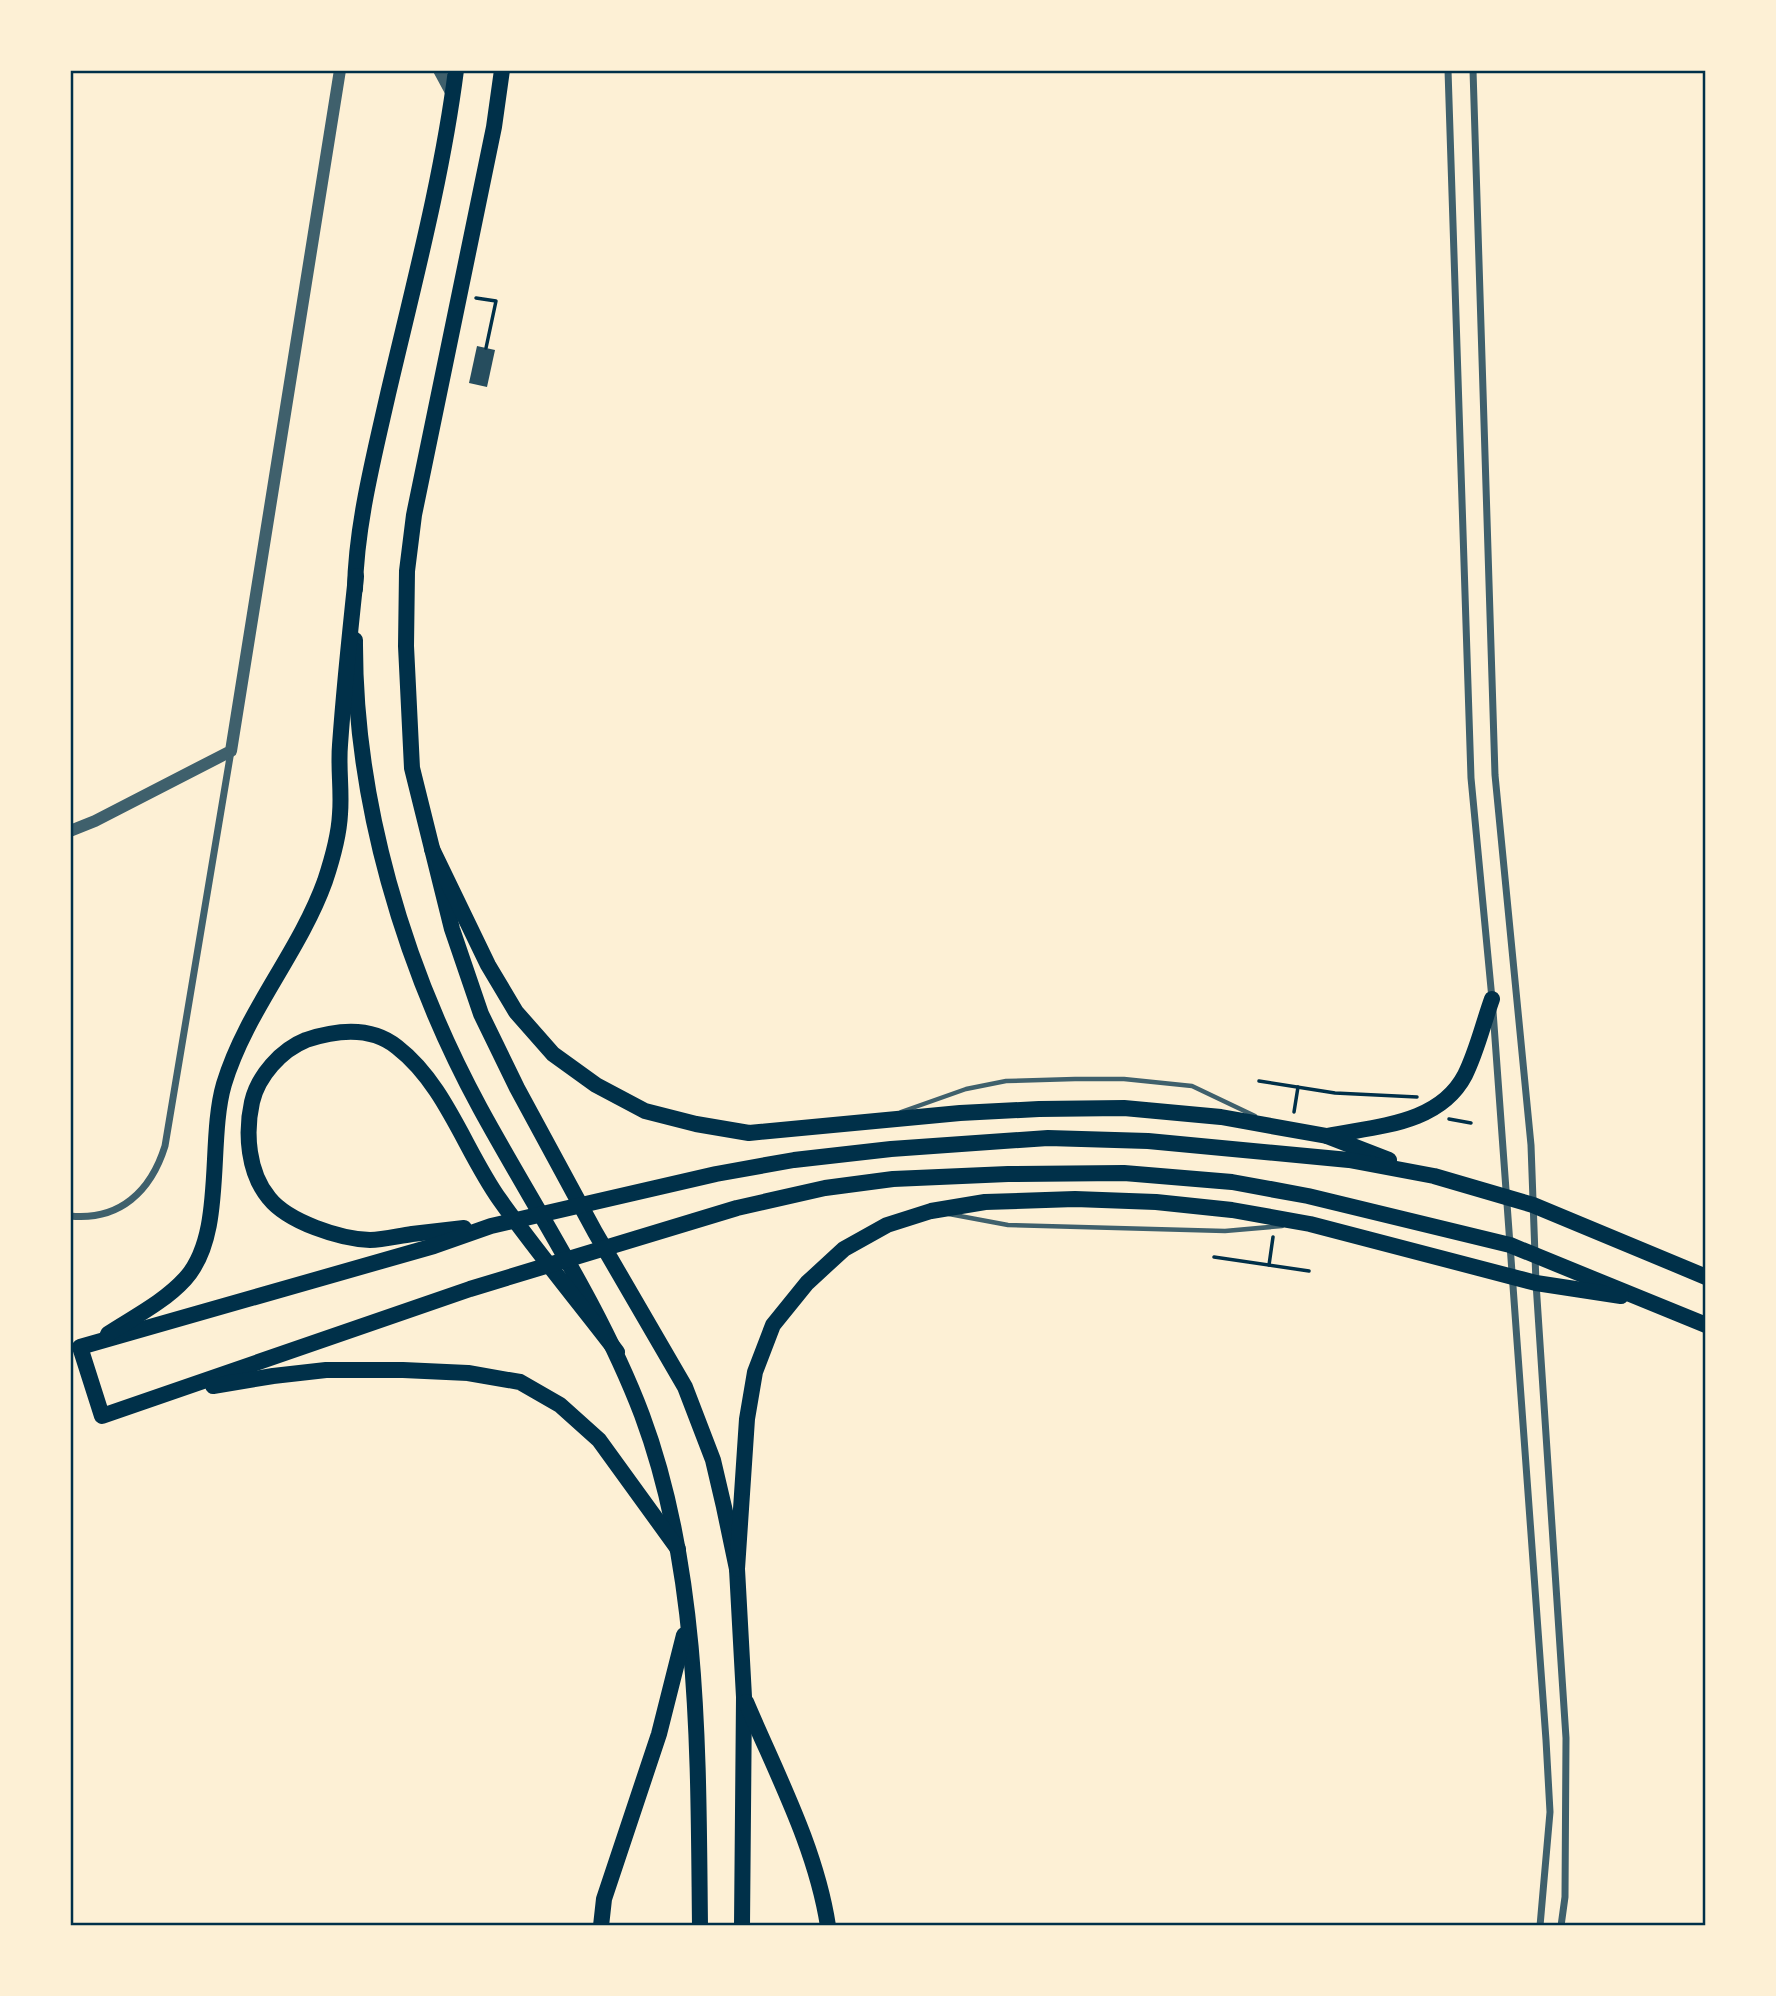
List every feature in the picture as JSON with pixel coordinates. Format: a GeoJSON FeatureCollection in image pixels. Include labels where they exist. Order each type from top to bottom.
{"type":"FeatureCollection","features":[{"type":"Feature","properties":{"kind":"main road"},"geometry":{"type":"LineString","coordinates":[[87,1345],[160,1300],[186,1278],[201,1255],[208,1235],[217,1113],[224,1085],[246,1030],[313,909],[334,848],[340,815],[340,748],[356,576],[377,443],[442,159],[456,70]]}},
{"type":"Feature","properties":{"kind":"main road"},"geometry":{"type":"LineString","coordinates":[[502,70],[494,127],[424,459],[407,571],[406,660],[412,768],[452,929],[481,1014],[552,1156],[685,1387],[713,1460],[737,1569]]}},
{"type":"Feature","properties":{"kind":"main road"},"geometry":{"type":"LineString","coordinates":[[356,576],[355,655],[359,727],[368,794],[400,918],[416,968],[445,1041],[479,1106],[617,1352],[654,1455],[678,1549],[687,1623],[698,1772],[700,1926]]}},
{"type":"Feature","properties":{"kind":"main road"},"geometry":{"type":"LineString","coordinates":[[432,849],[488,965],[516,1012],[554,1054],[596,1085],[645,1111],[696,1124],[749,1133],[999,1111],[1124,1108],[1221,1116],[1327,1136],[1434,1176],[1533,1205],[1706,1277]]}},
{"type":"Feature","properties":{"kind":"main road"},"geometry":{"type":"LineString","coordinates":[[1327,1136],[1416,1118],[1447,1098],[1463,1079],[1473,1057],[1492,999]]}},
{"type":"Feature","properties":{"kind":"main road"},"geometry":{"type":"LineString","coordinates":[[429,1239],[344,1238],[292,1216],[269,1199],[257,1176],[250,1151],[248,1125],[253,1098],[265,1073],[282,1055],[302,1042],[346,1031],[370,1034],[395,1045],[417,1065],[438,1093],[499,1199],[617,1352]]}},
{"type":"Feature","properties":{"kind":"main road"},"geometry":{"type":"LineString","coordinates":[[87,1345],[429,1239],[716,1174],[794,1160],[891,1149],[1048,1138],[1148,1141],[1349,1160],[1434,1176]]}},
{"type":"Feature","properties":{"kind":"main road"},"geometry":{"type":"LineString","coordinates":[[87,1345],[102,1416],[470,1289],[737,1208],[825,1188],[893,1179],[1008,1174],[1124,1173],[1232,1182],[1308,1196],[1510,1245],[1706,1325]]}},
{"type":"Feature","properties":{"kind":"main road"},"geometry":{"type":"LineString","coordinates":[[742,1926],[744,1697],[737,1569],[747,1419],[755,1372],[773,1325],[807,1283],[844,1250],[887,1225],[931,1211],[985,1202],[1075,1199],[1156,1202],[1232,1210],[1310,1224],[1536,1283],[1648,1301]]}},
{"type":"Feature","properties":{"kind":"main road"},"geometry":{"type":"LineString","coordinates":[[165,1395],[273,1376],[326,1370],[456,1373],[520,1382],[560,1405],[599,1440],[631,1480],[678,1549]]}},
{"type":"Feature","properties":{"kind":"main road"},"geometry":{"type":"LineString","coordinates":[[601,1926],[604,1899],[659,1734],[687,1623]]}},
{"type":"Feature","properties":{"kind":"main road"},"geometry":{"type":"LineString","coordinates":[[744,1697],[810,1854],[822,1891],[828,1926]]}},
{"type":"Feature","properties":{"kind":"street"},"geometry":{"type":"LineString","coordinates":[[70,1216],[100,1216],[123,1205],[143,1189],[158,1170],[165,1146],[340,70]]}},
{"type":"Feature","properties":{"kind":"street"},"geometry":{"type":"LineString","coordinates":[[439,70],[453,96]]}},
{"type":"Feature","properties":{"kind":"street"},"geometry":{"type":"LineString","coordinates":[[1448,70],[1471,778],[1492,999],[1550,1812],[1540,1926]]}},
{"type":"Feature","properties":{"kind":"street"},"geometry":{"type":"LineString","coordinates":[[1473,70],[1495,775],[1531,1145],[1536,1283],[1566,1738],[1565,1897],[1561,1926]]}},
{"type":"Feature","properties":{"kind":"street"},"geometry":{"type":"LineString","coordinates":[[70,831],[95,821],[231,751]]}},
{"type":"Feature","properties":{"kind":"lane"},"geometry":{"type":"LineString","coordinates":[[880,1120],[950,1093],[1006,1081],[1124,1079],[1192,1086],[1278,1127]]}},
{"type":"Feature","properties":{"kind":"lane"},"geometry":{"type":"LineString","coordinates":[[931,1211],[1008,1224],[1034,1225],[1225,1231],[1310,1224]]}},
{"type":"Feature","properties":{"kind":"path"},"geometry":{"type":"LineString","coordinates":[[459,295],[496,301],[486,348]]}},
{"type":"Feature","properties":{"kind":"path"},"geometry":{"type":"LineString","coordinates":[[1259,1081],[1335,1093],[1421,1097]]}},
{"type":"Feature","properties":{"kind":"path"},"geometry":{"type":"LineString","coordinates":[[1438,1117],[1471,1122]]}},
{"type":"Feature","properties":{"kind":"path"},"geometry":{"type":"LineString","coordinates":[[1214,1257],[1309,1271]]}},
{"type":"Feature","properties":{"kind":"building"},"geometry":{"type":"Polygon","coordinates":[[[477,346],[495,350],[487,387],[469,383],[477,346]]]}}]}
